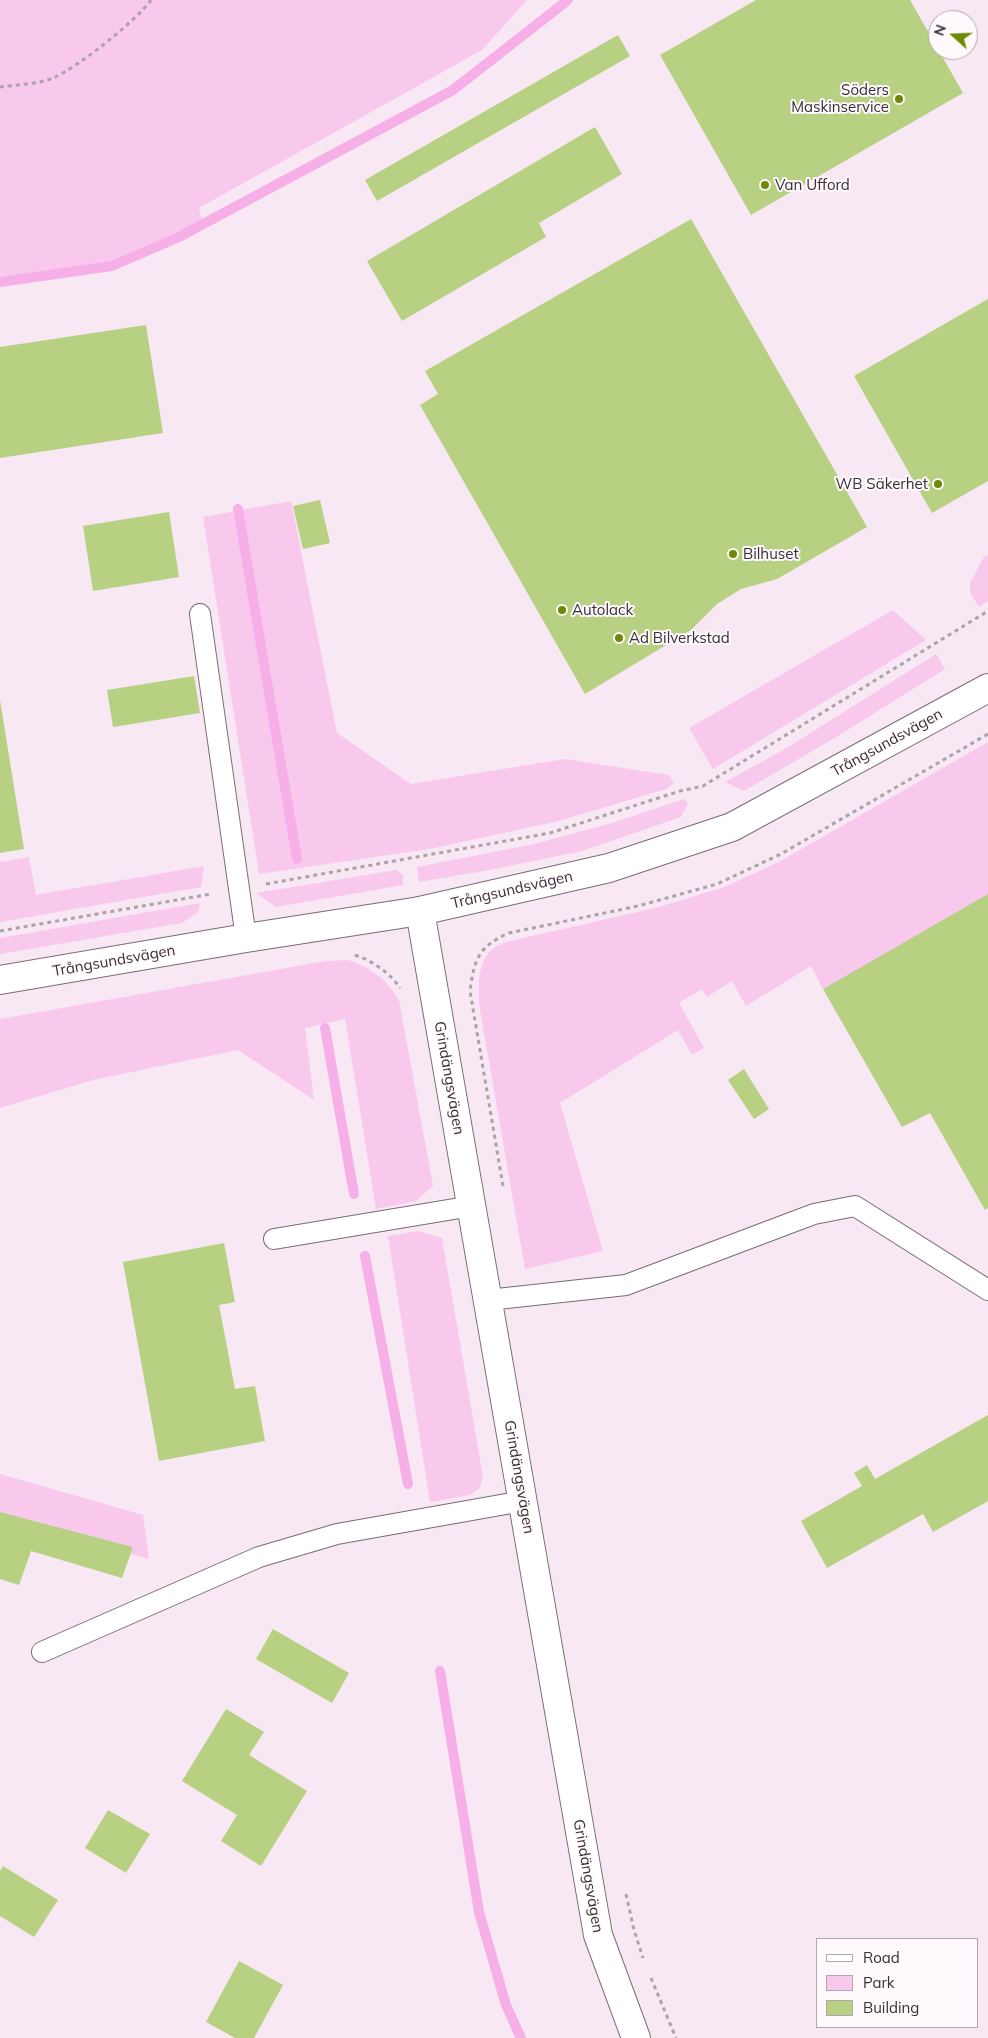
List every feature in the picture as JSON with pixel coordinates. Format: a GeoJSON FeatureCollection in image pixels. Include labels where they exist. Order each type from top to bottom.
{"type":"FeatureCollection","features":[{"type":"Feature","properties":{"kind":"street","name":"Trångsundsvägen"},"geometry":{"type":"LineString","coordinates":[[0,980],[246,938],[420,911],[609,868],[732,826],[988,688]]}},
{"type":"Feature","properties":{"kind":"street","name":"Grindängsvägen"},"geometry":{"type":"LineString","coordinates":[[420,911],[598,1935],[636,2038]]}},
{"type":"Feature","properties":{"kind":"lane"},"geometry":{"type":"LineString","coordinates":[[200,614],[246,938]]}},
{"type":"Feature","properties":{"kind":"lane"},"geometry":{"type":"LineString","coordinates":[[274,1239],[472,1206]]}},
{"type":"Feature","properties":{"kind":"lane"},"geometry":{"type":"LineString","coordinates":[[488,1300],[626,1286],[814,1214],[855,1206],[988,1290]]}},
{"type":"Feature","properties":{"kind":"lane"},"geometry":{"type":"LineString","coordinates":[[42,1652],[259,1557],[337,1534],[523,1501]]}},
{"type":"Feature","properties":{"kind":"path"},"geometry":{"type":"LineString","coordinates":[[0,87],[52,79],[88,55],[143,11],[151,0]]}},
{"type":"Feature","properties":{"kind":"path"},"geometry":{"type":"LineString","coordinates":[[0,931],[550,834],[680,791],[703,786],[988,611]]}},
{"type":"Feature","properties":{"kind":"path"},"geometry":{"type":"LineString","coordinates":[[503,1188],[470,991],[472,972],[480,954],[492,940],[509,933],[638,906],[717,884],[781,854],[988,734]]}},
{"type":"Feature","properties":{"kind":"path"},"geometry":{"type":"LineString","coordinates":[[348,953],[362,957],[393,977],[402,991]]}},
{"type":"Feature","properties":{"kind":"path"},"geometry":{"type":"LineString","coordinates":[[625,1889],[634,1930],[646,1967]]}},
{"type":"Feature","properties":{"kind":"path"},"geometry":{"type":"LineString","coordinates":[[650,1975],[676,2038]]}},
{"type":"Feature","properties":{"kind":"green space"},"geometry":{"type":"Polygon","coordinates":[[[0,0],[149,0],[149,2],[151,0],[527,0],[482,50],[199,208],[203,224],[179,237],[112,266],[0,282],[0,0]]]}},
{"type":"Feature","properties":{"kind":"green space"},"geometry":{"type":"Polygon","coordinates":[[[291,501],[337,733],[411,784],[565,759],[669,775],[674,783],[666,789],[559,821],[430,849],[259,874],[203,517],[291,501]]]}},
{"type":"Feature","properties":{"kind":"green space"},"geometry":{"type":"Polygon","coordinates":[[[988,555],[988,601],[979,607],[970,592],[970,583],[984,557],[988,555]]]}},
{"type":"Feature","properties":{"kind":"green space"},"geometry":{"type":"Polygon","coordinates":[[[893,610],[926,640],[713,769],[689,728],[893,610]]]}},
{"type":"Feature","properties":{"kind":"green space"},"geometry":{"type":"Polygon","coordinates":[[[936,654],[945,669],[833,739],[744,791],[725,782],[785,749],[936,654]]]}},
{"type":"Feature","properties":{"kind":"green space"},"geometry":{"type":"Polygon","coordinates":[[[988,742],[988,895],[823,989],[811,966],[746,1006],[732,981],[707,997],[702,989],[679,1003],[704,1048],[692,1055],[678,1030],[560,1103],[603,1251],[525,1269],[480,1010],[481,967],[489,953],[497,946],[510,941],[655,908],[722,888],[779,862],[988,742]]]}},
{"type":"Feature","properties":{"kind":"green space"},"geometry":{"type":"Polygon","coordinates":[[[684,799],[688,803],[681,817],[582,851],[419,882],[417,867],[534,844],[612,823],[684,799]]]}},
{"type":"Feature","properties":{"kind":"green space"},"geometry":{"type":"Polygon","coordinates":[[[29,857],[36,895],[204,866],[201,887],[0,922],[0,862],[29,857]]]}},
{"type":"Feature","properties":{"kind":"green space"},"geometry":{"type":"Polygon","coordinates":[[[396,870],[403,875],[403,885],[276,907],[256,893],[396,870]]]}},
{"type":"Feature","properties":{"kind":"green space"},"geometry":{"type":"Polygon","coordinates":[[[200,903],[198,912],[182,923],[0,954],[0,938],[200,903]]]}},
{"type":"Feature","properties":{"kind":"green space"},"geometry":{"type":"Polygon","coordinates":[[[348,960],[378,975],[399,1000],[433,1186],[416,1201],[376,1209],[345,1019],[305,1028],[314,1100],[238,1050],[93,1080],[0,1108],[0,1019],[326,961],[348,960]]]}},
{"type":"Feature","properties":{"kind":"green space"},"geometry":{"type":"Polygon","coordinates":[[[418,1231],[442,1238],[483,1477],[480,1488],[470,1495],[430,1502],[388,1236],[418,1231]]]}},
{"type":"Feature","properties":{"kind":"green space"},"geometry":{"type":"Polygon","coordinates":[[[0,1474],[143,1515],[149,1559],[131,1554],[133,1547],[0,1512],[0,1474]]]}},
{"type":"Feature","properties":{"kind":"building"},"geometry":{"type":"Polygon","coordinates":[[[756,0],[910,0],[928,32],[928,60],[944,60],[963,93],[751,215],[660,55],[756,0]]]}},
{"type":"Feature","properties":{"kind":"building"},"geometry":{"type":"Polygon","coordinates":[[[618,35],[630,56],[377,201],[365,180],[618,35]]]}},
{"type":"Feature","properties":{"kind":"building"},"geometry":{"type":"Polygon","coordinates":[[[595,127],[622,174],[539,223],[546,237],[402,321],[367,261],[595,127]]]}},
{"type":"Feature","properties":{"kind":"building"},"geometry":{"type":"Polygon","coordinates":[[[691,219],[867,527],[777,579],[741,589],[717,604],[691,630],[585,694],[420,405],[438,394],[425,371],[691,219]]]}},
{"type":"Feature","properties":{"kind":"building"},"geometry":{"type":"Polygon","coordinates":[[[988,299],[988,481],[932,513],[854,376],[988,299]]]}},
{"type":"Feature","properties":{"kind":"building"},"geometry":{"type":"Polygon","coordinates":[[[146,325],[163,433],[0,458],[0,347],[146,325]]]}},
{"type":"Feature","properties":{"kind":"building"},"geometry":{"type":"Polygon","coordinates":[[[320,500],[330,543],[303,549],[293,506],[320,500]]]}},
{"type":"Feature","properties":{"kind":"building"},"geometry":{"type":"Polygon","coordinates":[[[169,512],[179,577],[93,591],[83,526],[169,512]]]}},
{"type":"Feature","properties":{"kind":"building"},"geometry":{"type":"Polygon","coordinates":[[[194,676],[200,713],[113,727],[107,690],[194,676]]]}},
{"type":"Feature","properties":{"kind":"building"},"geometry":{"type":"Polygon","coordinates":[[[0,700],[24,849],[0,853],[0,700]]]}},
{"type":"Feature","properties":{"kind":"building"},"geometry":{"type":"Polygon","coordinates":[[[988,894],[988,1208],[985,1210],[930,1113],[902,1127],[823,989],[988,894]]]}},
{"type":"Feature","properties":{"kind":"building"},"geometry":{"type":"Polygon","coordinates":[[[744,1069],[769,1109],[754,1119],[728,1080],[744,1069]]]}},
{"type":"Feature","properties":{"kind":"building"},"geometry":{"type":"Polygon","coordinates":[[[224,1243],[235,1302],[219,1305],[235,1389],[255,1386],[265,1441],[159,1461],[123,1262],[224,1243]]]}},
{"type":"Feature","properties":{"kind":"building"},"geometry":{"type":"Polygon","coordinates":[[[988,1415],[988,1501],[933,1532],[923,1514],[827,1568],[801,1521],[862,1486],[854,1473],[867,1465],[875,1479],[988,1415]]]}},
{"type":"Feature","properties":{"kind":"building"},"geometry":{"type":"Polygon","coordinates":[[[0,1512],[133,1547],[122,1578],[31,1551],[19,1585],[0,1579],[0,1512]]]}},
{"type":"Feature","properties":{"kind":"building"},"geometry":{"type":"Polygon","coordinates":[[[273,1629],[349,1673],[332,1703],[256,1659],[273,1629]]]}},
{"type":"Feature","properties":{"kind":"building"},"geometry":{"type":"Polygon","coordinates":[[[226,1709],[264,1732],[249,1755],[307,1791],[261,1866],[221,1841],[237,1815],[182,1781],[226,1709]]]}},
{"type":"Feature","properties":{"kind":"building"},"geometry":{"type":"Polygon","coordinates":[[[108,1810],[150,1834],[126,1873],[85,1848],[108,1810]]]}},
{"type":"Feature","properties":{"kind":"building"},"geometry":{"type":"Polygon","coordinates":[[[3,1866],[58,1900],[34,1937],[0,1916],[0,1871],[3,1866]]]}},
{"type":"Feature","properties":{"kind":"building"},"geometry":{"type":"Polygon","coordinates":[[[239,1961],[283,1985],[254,2038],[235,2038],[206,2022],[239,1961]]]}},
{"type":"Feature","properties":{"kind":"waterway"},"geometry":{"type":"LineString","coordinates":[[0,282],[112,266],[179,237],[453,90],[568,0]]}},
{"type":"Feature","properties":{"kind":"waterway"},"geometry":{"type":"LineString","coordinates":[[238,509],[297,859]]}},
{"type":"Feature","properties":{"kind":"waterway"},"geometry":{"type":"LineString","coordinates":[[325,1028],[354,1194]]}},
{"type":"Feature","properties":{"kind":"waterway"},"geometry":{"type":"LineString","coordinates":[[365,1256],[408,1484]]}},
{"type":"Feature","properties":{"kind":"waterway"},"geometry":{"type":"LineString","coordinates":[[440,1671],[479,1912],[506,2005],[521,2038]]}},
{"type":"Feature","properties":{"kind":"place","name":"Söders Maskinservice"},"geometry":{"type":"Point","coordinates":[899,99]}},
{"type":"Feature","properties":{"kind":"place","name":"Van Ufford"},"geometry":{"type":"Point","coordinates":[765,185]}},
{"type":"Feature","properties":{"kind":"place","name":"WB Säkerhet"},"geometry":{"type":"Point","coordinates":[938,484]}},
{"type":"Feature","properties":{"kind":"place","name":"Bilhuset"},"geometry":{"type":"Point","coordinates":[733,554]}},
{"type":"Feature","properties":{"kind":"place","name":"Autolack"},"geometry":{"type":"Point","coordinates":[562,610]}},
{"type":"Feature","properties":{"kind":"place","name":"Ad Bilverkstad"},"geometry":{"type":"Point","coordinates":[619,638]}}]}
